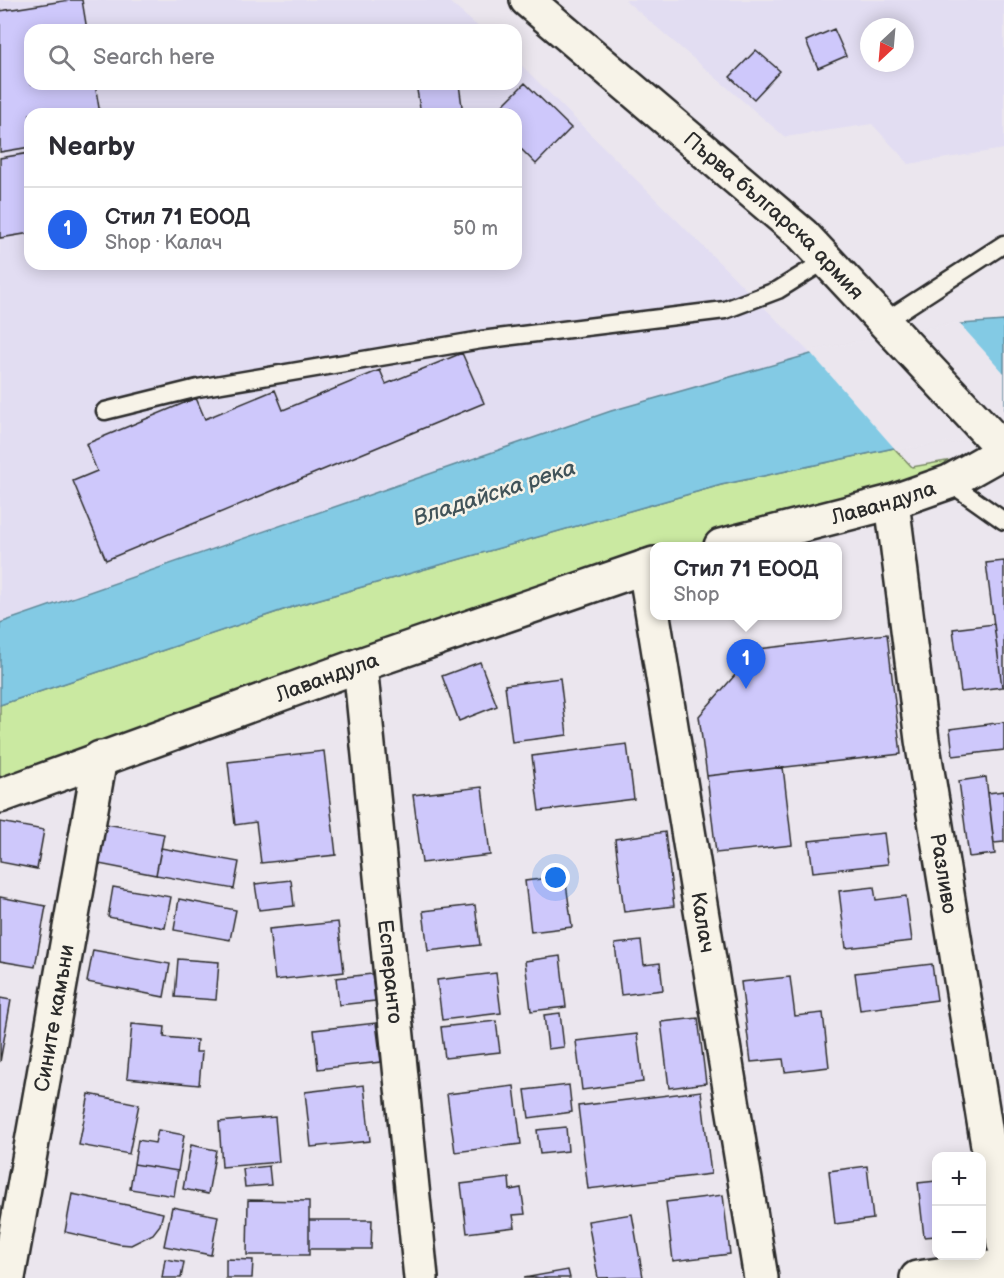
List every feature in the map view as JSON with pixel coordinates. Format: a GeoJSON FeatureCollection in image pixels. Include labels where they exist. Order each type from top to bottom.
{"type":"FeatureCollection","features":[{"type":"Feature","properties":{"kind":"street","name":"Първа българска армия"},"geometry":{"type":"LineString","coordinates":[[527,0],[803,235],[1004,451]]}},
{"type":"Feature","properties":{"kind":"street","name":"Лавандула"},"geometry":{"type":"LineString","coordinates":[[737,542],[892,502],[949,482],[1004,451]]}},
{"type":"Feature","properties":{"kind":"street","name":"Разливо"},"geometry":{"type":"LineString","coordinates":[[892,502],[922,741],[1004,1244]]}},
{"type":"Feature","properties":{"kind":"street","name":"Лавандула"},"geometry":{"type":"LineString","coordinates":[[0,796],[360,665],[650,565]]}},
{"type":"Feature","properties":{"kind":"street","name":"Калач"},"geometry":{"type":"LineString","coordinates":[[659,620],[762,1278]]}},
{"type":"Feature","properties":{"kind":"street","name":"Есперанто"},"geometry":{"type":"LineString","coordinates":[[360,665],[421,1278]]}},
{"type":"Feature","properties":{"kind":"street","name":"Сините камъни"},"geometry":{"type":"LineString","coordinates":[[8,1278],[100,758]]}},
{"type":"Feature","properties":{"kind":"street"},"geometry":{"type":"LineString","coordinates":[[917,1278],[1004,1266]]}},
{"type":"Feature","properties":{"kind":"lane"},"geometry":{"type":"LineString","coordinates":[[885,321],[1004,244]]}},
{"type":"Feature","properties":{"kind":"lane"},"geometry":{"type":"LineString","coordinates":[[105,411],[198,388],[481,340],[725,310],[778,290],[826,260]]}},
{"type":"Feature","properties":{"kind":"lane"},"geometry":{"type":"LineString","coordinates":[[949,482],[1004,521]]}},
{"type":"Feature","properties":{"kind":"shaded area"},"geometry":{"type":"Polygon","coordinates":[[[0,0],[447,0],[475,24],[24,24],[24,90],[522,90],[522,66],[811,354],[611,411],[0,623],[0,0]]]}},
{"type":"Feature","properties":{"kind":"shaded area"},"geometry":{"type":"Polygon","coordinates":[[[625,0],[1004,0],[1004,149],[909,164],[872,124],[785,137],[625,0]]]}},
{"type":"Feature","properties":{"kind":"green space"},"geometry":{"type":"Polygon","coordinates":[[[894,448],[912,467],[1004,451],[733,542],[650,542],[650,565],[0,796],[0,705],[295,606],[721,485],[894,448]]]}},
{"type":"Feature","properties":{"kind":"water","name":"Владайска река"},"geometry":{"type":"Polygon","coordinates":[[[1004,321],[1004,432],[894,448],[721,485],[295,606],[0,705],[0,623],[611,411],[811,354],[961,324],[1004,321]]]}},
{"type":"Feature","properties":{"kind":"pier"},"geometry":{"type":"Polygon","coordinates":[[[958,322],[1004,373],[1004,435],[896,450],[809,351],[958,322]]]}},
{"type":"Feature","properties":{"kind":"building"},"geometry":{"type":"Polygon","coordinates":[[[82,0],[86,24],[24,24],[24,90],[96,90],[99,108],[24,108],[24,148],[0,152],[0,11],[82,0]]]}},
{"type":"Feature","properties":{"kind":"building"},"geometry":{"type":"Polygon","coordinates":[[[834,29],[846,56],[818,68],[806,41],[834,29]]]}},
{"type":"Feature","properties":{"kind":"building"},"geometry":{"type":"Polygon","coordinates":[[[756,50],[780,71],[754,99],[730,77],[756,50]]]}},
{"type":"Feature","properties":{"kind":"building"},"geometry":{"type":"Polygon","coordinates":[[[525,83],[571,128],[536,164],[522,150],[522,108],[500,108],[518,90],[522,90],[525,83]]]}},
{"type":"Feature","properties":{"kind":"building"},"geometry":{"type":"Polygon","coordinates":[[[417,90],[460,90],[462,108],[420,108],[417,90]]]}},
{"type":"Feature","properties":{"kind":"building"},"geometry":{"type":"Polygon","coordinates":[[[24,154],[24,234],[0,238],[0,158],[24,154]]]}},
{"type":"Feature","properties":{"kind":"building"},"geometry":{"type":"Polygon","coordinates":[[[462,353],[484,403],[106,560],[73,481],[97,471],[86,444],[196,398],[205,419],[275,390],[283,410],[380,370],[386,384],[462,353]]]}},
{"type":"Feature","properties":{"kind":"building"},"geometry":{"type":"Polygon","coordinates":[[[1004,561],[1004,687],[1002,687],[986,563],[1004,561]]]}},
{"type":"Feature","properties":{"kind":"building"},"geometry":{"type":"Polygon","coordinates":[[[994,624],[1002,687],[961,692],[953,629],[994,624]]]}},
{"type":"Feature","properties":{"kind":"building"},"geometry":{"type":"Polygon","coordinates":[[[887,634],[901,754],[707,776],[699,716],[758,649],[887,634]]]}},
{"type":"Feature","properties":{"kind":"building"},"geometry":{"type":"Polygon","coordinates":[[[480,662],[497,706],[459,721],[442,676],[480,662]]]}},
{"type":"Feature","properties":{"kind":"building"},"geometry":{"type":"Polygon","coordinates":[[[560,678],[567,735],[512,742],[505,685],[560,678]]]}},
{"type":"Feature","properties":{"kind":"building"},"geometry":{"type":"Polygon","coordinates":[[[1004,722],[1004,750],[953,756],[950,729],[1004,722]]]}},
{"type":"Feature","properties":{"kind":"building"},"geometry":{"type":"Polygon","coordinates":[[[627,744],[634,799],[539,811],[532,756],[627,744]]]}},
{"type":"Feature","properties":{"kind":"building"},"geometry":{"type":"Polygon","coordinates":[[[324,751],[336,855],[261,863],[256,822],[235,825],[228,762],[324,751]]]}},
{"type":"Feature","properties":{"kind":"building"},"geometry":{"type":"Polygon","coordinates":[[[783,767],[792,845],[716,853],[707,776],[783,767]]]}},
{"type":"Feature","properties":{"kind":"building"},"geometry":{"type":"Polygon","coordinates":[[[986,777],[995,854],[969,857],[959,781],[986,777]]]}},
{"type":"Feature","properties":{"kind":"building"},"geometry":{"type":"Polygon","coordinates":[[[482,787],[490,855],[422,863],[413,795],[482,787]]]}},
{"type":"Feature","properties":{"kind":"building"},"geometry":{"type":"Polygon","coordinates":[[[1004,791],[1004,842],[994,843],[988,793],[1004,791]]]}},
{"type":"Feature","properties":{"kind":"building"},"geometry":{"type":"Polygon","coordinates":[[[0,822],[44,830],[37,869],[0,862],[0,822]]]}},
{"type":"Feature","properties":{"kind":"building"},"geometry":{"type":"Polygon","coordinates":[[[106,824],[164,834],[156,875],[99,864],[106,824]]]}},
{"type":"Feature","properties":{"kind":"building"},"geometry":{"type":"Polygon","coordinates":[[[665,832],[674,906],[624,912],[615,839],[665,832]]]}},
{"type":"Feature","properties":{"kind":"building"},"geometry":{"type":"Polygon","coordinates":[[[884,833],[888,864],[813,872],[809,841],[884,833]]]}},
{"type":"Feature","properties":{"kind":"building"},"geometry":{"type":"Polygon","coordinates":[[[161,848],[239,862],[234,889],[156,875],[161,848]]]}},
{"type":"Feature","properties":{"kind":"building"},"geometry":{"type":"Polygon","coordinates":[[[565,876],[572,927],[531,932],[525,881],[565,876]]]}},
{"type":"Feature","properties":{"kind":"building"},"geometry":{"type":"Polygon","coordinates":[[[291,880],[294,906],[259,910],[255,884],[291,880]]]}},
{"type":"Feature","properties":{"kind":"building"},"geometry":{"type":"Polygon","coordinates":[[[113,887],[171,897],[165,928],[108,917],[113,887]]]}},
{"type":"Feature","properties":{"kind":"building"},"geometry":{"type":"Polygon","coordinates":[[[874,887],[876,900],[906,896],[912,941],[846,948],[839,891],[874,887]]]}},
{"type":"Feature","properties":{"kind":"building"},"geometry":{"type":"Polygon","coordinates":[[[0,897],[46,906],[35,967],[0,961],[0,897]]]}},
{"type":"Feature","properties":{"kind":"building"},"geometry":{"type":"Polygon","coordinates":[[[179,899],[236,910],[230,940],[174,930],[179,899]]]}},
{"type":"Feature","properties":{"kind":"building"},"geometry":{"type":"Polygon","coordinates":[[[475,905],[480,945],[428,951],[423,911],[475,905]]]}},
{"type":"Feature","properties":{"kind":"building"},"geometry":{"type":"Polygon","coordinates":[[[338,922],[344,972],[275,980],[269,929],[338,922]]]}},
{"type":"Feature","properties":{"kind":"building"},"geometry":{"type":"Polygon","coordinates":[[[641,941],[644,965],[660,963],[663,990],[621,995],[615,944],[641,941]]]}},
{"type":"Feature","properties":{"kind":"building"},"geometry":{"type":"Polygon","coordinates":[[[93,950],[170,964],[164,997],[87,982],[93,950]]]}},
{"type":"Feature","properties":{"kind":"building"},"geometry":{"type":"Polygon","coordinates":[[[560,956],[566,1007],[531,1011],[525,961],[560,956]]]}},
{"type":"Feature","properties":{"kind":"building"},"geometry":{"type":"Polygon","coordinates":[[[178,959],[219,962],[216,1000],[175,997],[178,959]]]}},
{"type":"Feature","properties":{"kind":"building"},"geometry":{"type":"Polygon","coordinates":[[[932,964],[937,1000],[860,1010],[855,973],[932,964]]]}},
{"type":"Feature","properties":{"kind":"building"},"geometry":{"type":"Polygon","coordinates":[[[496,973],[501,1013],[442,1020],[437,980],[496,973]]]}},
{"type":"Feature","properties":{"kind":"building"},"geometry":{"type":"Polygon","coordinates":[[[372,974],[375,1001],[339,1005],[336,978],[372,974]]]}},
{"type":"Feature","properties":{"kind":"building"},"geometry":{"type":"Polygon","coordinates":[[[790,977],[795,1016],[823,1013],[829,1067],[785,1072],[783,1059],[751,1062],[741,982],[790,977]]]}},
{"type":"Feature","properties":{"kind":"building"},"geometry":{"type":"Polygon","coordinates":[[[0,998],[11,1000],[0,1062],[0,998]]]}},
{"type":"Feature","properties":{"kind":"building"},"geometry":{"type":"Polygon","coordinates":[[[560,1013],[564,1047],[548,1049],[544,1015],[560,1013]]]}},
{"type":"Feature","properties":{"kind":"building"},"geometry":{"type":"Polygon","coordinates":[[[698,1018],[706,1083],[669,1088],[661,1022],[698,1018]]]}},
{"type":"Feature","properties":{"kind":"building"},"geometry":{"type":"Polygon","coordinates":[[[496,1021],[500,1052],[445,1058],[441,1027],[496,1021]]]}},
{"type":"Feature","properties":{"kind":"building"},"geometry":{"type":"Polygon","coordinates":[[[376,1023],[381,1062],[318,1069],[314,1030],[376,1023]]]}},
{"type":"Feature","properties":{"kind":"building"},"geometry":{"type":"Polygon","coordinates":[[[132,1024],[165,1027],[164,1037],[197,1040],[196,1052],[202,1052],[199,1085],[127,1078],[132,1024]]]}},
{"type":"Feature","properties":{"kind":"building"},"geometry":{"type":"Polygon","coordinates":[[[637,1034],[643,1082],[582,1090],[576,1041],[637,1034]]]}},
{"type":"Feature","properties":{"kind":"building"},"geometry":{"type":"Polygon","coordinates":[[[364,1085],[370,1141],[311,1147],[305,1092],[364,1085]]]}},
{"type":"Feature","properties":{"kind":"building"},"geometry":{"type":"Polygon","coordinates":[[[569,1085],[572,1112],[529,1118],[525,1090],[569,1085]]]}},
{"type":"Feature","properties":{"kind":"building"},"geometry":{"type":"Polygon","coordinates":[[[514,1086],[521,1144],[455,1152],[447,1094],[514,1086]]]}},
{"type":"Feature","properties":{"kind":"building"},"geometry":{"type":"Polygon","coordinates":[[[701,1091],[711,1174],[588,1189],[578,1106],[701,1091]]]}},
{"type":"Feature","properties":{"kind":"building"},"geometry":{"type":"Polygon","coordinates":[[[89,1094],[139,1104],[129,1154],[79,1145],[89,1094]]]}},
{"type":"Feature","properties":{"kind":"building"},"geometry":{"type":"Polygon","coordinates":[[[275,1117],[279,1162],[222,1167],[219,1122],[275,1117]]]}},
{"type":"Feature","properties":{"kind":"building"},"geometry":{"type":"Polygon","coordinates":[[[566,1127],[568,1151],[540,1154],[537,1130],[566,1127]]]}},
{"type":"Feature","properties":{"kind":"building"},"geometry":{"type":"Polygon","coordinates":[[[158,1130],[184,1135],[178,1171],[134,1164],[138,1140],[155,1143],[158,1130]]]}},
{"type":"Feature","properties":{"kind":"building"},"geometry":{"type":"Polygon","coordinates":[[[191,1145],[216,1150],[208,1194],[183,1189],[191,1145]]]}},
{"type":"Feature","properties":{"kind":"building"},"geometry":{"type":"Polygon","coordinates":[[[134,1164],[178,1171],[174,1196],[130,1189],[134,1164]]]}},
{"type":"Feature","properties":{"kind":"building"},"geometry":{"type":"Polygon","coordinates":[[[269,1166],[271,1185],[245,1187],[243,1169],[269,1166]]]}},
{"type":"Feature","properties":{"kind":"building"},"geometry":{"type":"Polygon","coordinates":[[[867,1166],[873,1219],[835,1224],[829,1171],[867,1166]]]}},
{"type":"Feature","properties":{"kind":"building"},"geometry":{"type":"Polygon","coordinates":[[[509,1178],[510,1190],[521,1188],[525,1214],[513,1215],[515,1227],[467,1233],[461,1184],[509,1178]]]}},
{"type":"Feature","properties":{"kind":"building"},"geometry":{"type":"Polygon","coordinates":[[[932,1181],[932,1236],[924,1237],[918,1183],[932,1181]]]}},
{"type":"Feature","properties":{"kind":"building"},"geometry":{"type":"Polygon","coordinates":[[[72,1194],[163,1213],[160,1225],[153,1234],[131,1245],[65,1232],[72,1194]]]}},
{"type":"Feature","properties":{"kind":"building"},"geometry":{"type":"Polygon","coordinates":[[[723,1195],[730,1254],[673,1261],[666,1202],[723,1195]]]}},
{"type":"Feature","properties":{"kind":"building"},"geometry":{"type":"Polygon","coordinates":[[[248,1200],[309,1201],[309,1255],[247,1255],[248,1200]]]}},
{"type":"Feature","properties":{"kind":"building"},"geometry":{"type":"Polygon","coordinates":[[[172,1207],[218,1216],[211,1255],[164,1246],[172,1207]]]}},
{"type":"Feature","properties":{"kind":"building"},"geometry":{"type":"Polygon","coordinates":[[[632,1214],[643,1277],[598,1278],[588,1221],[632,1214]]]}},
{"type":"Feature","properties":{"kind":"building"},"geometry":{"type":"Polygon","coordinates":[[[309,1220],[372,1220],[371,1249],[309,1249],[309,1220]]]}},
{"type":"Feature","properties":{"kind":"building"},"geometry":{"type":"Polygon","coordinates":[[[165,1259],[184,1262],[181,1278],[162,1278],[165,1259]]]}},
{"type":"Feature","properties":{"kind":"building"},"geometry":{"type":"Polygon","coordinates":[[[226,1259],[253,1260],[252,1278],[226,1278],[226,1259]]]}},
{"type":"Feature","properties":{"kind":"building"},"geometry":{"type":"Polygon","coordinates":[[[568,1270],[570,1278],[524,1278],[568,1270]]]}},
{"type":"Feature","properties":{"kind":"place","name":"Стил 71 ЕООД"},"geometry":{"type":"Point","coordinates":[746,689]}}]}
